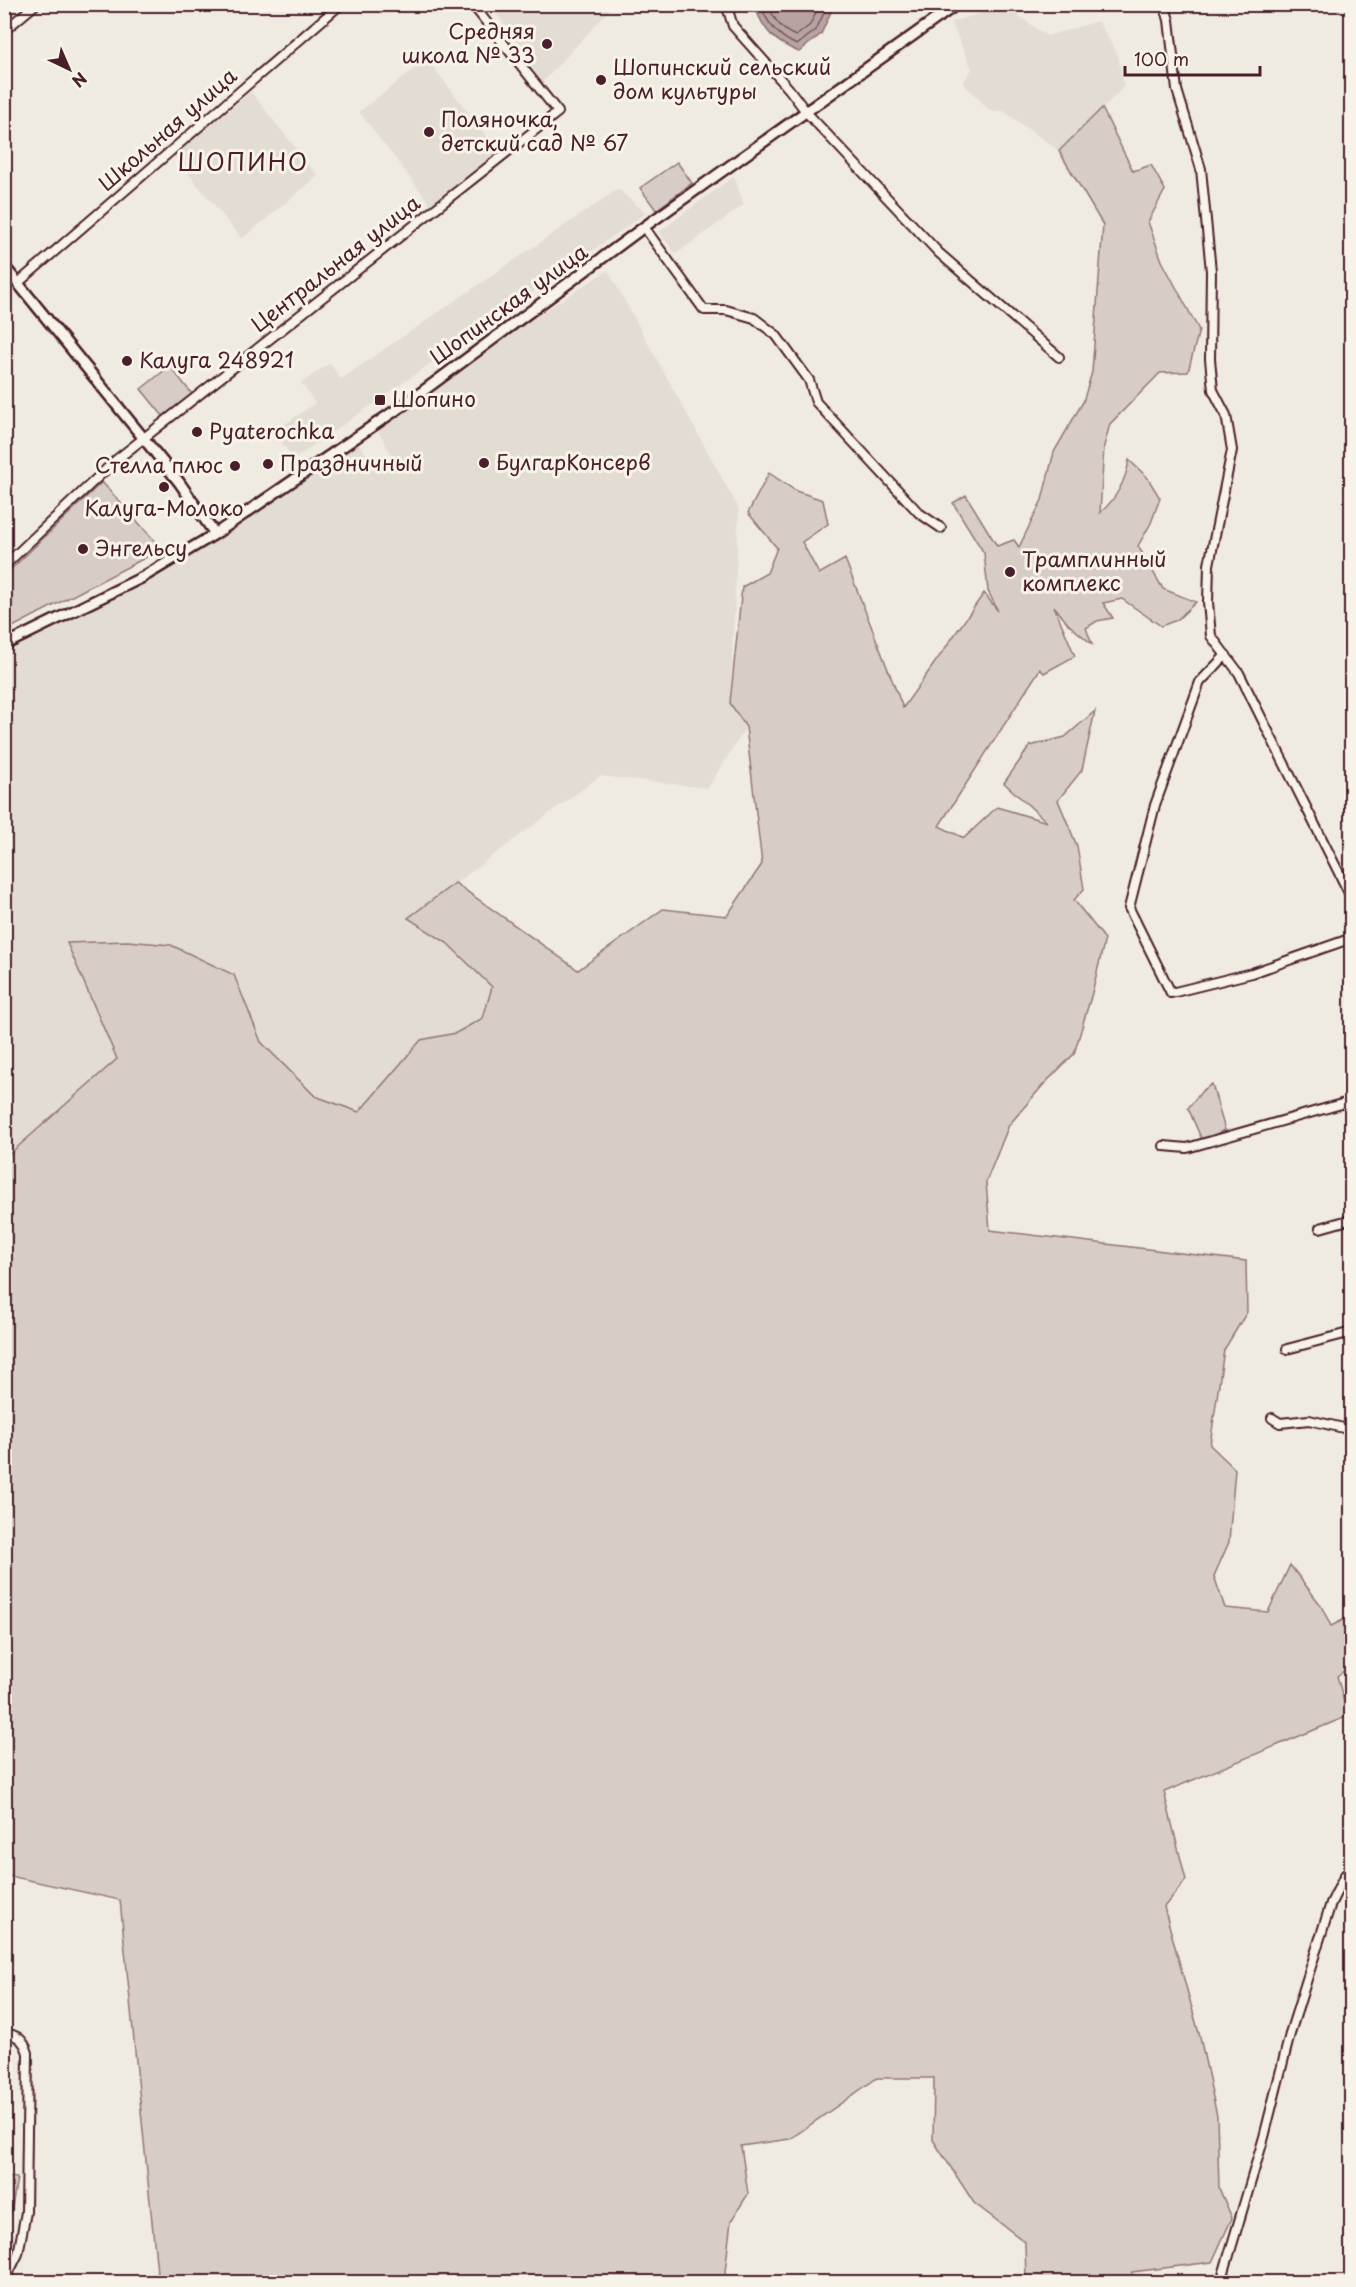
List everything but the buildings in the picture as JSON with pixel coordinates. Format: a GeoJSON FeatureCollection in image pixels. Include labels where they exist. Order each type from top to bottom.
{"type":"FeatureCollection","features":[{"type":"Feature","properties":{"kind":"street"},"geometry":{"type":"LineString","coordinates":[[4,30],[36,4]]}},
{"type":"Feature","properties":{"kind":"street","name":"Школьная улица"},"geometry":{"type":"LineString","coordinates":[[18,283],[341,4]]}},
{"type":"Feature","properties":{"kind":"street","name":"Центральная улица"},"geometry":{"type":"LineString","coordinates":[[4,566],[116,460],[558,112],[472,4]]}},
{"type":"Feature","properties":{"kind":"street"},"geometry":{"type":"LineString","coordinates":[[726,4],[733,26],[783,82],[807,113],[939,254],[1059,357]]}},
{"type":"Feature","properties":{"kind":"street","name":"Шопинская улица"},"geometry":{"type":"LineString","coordinates":[[4,645],[143,577],[215,534],[414,397],[644,227],[957,4]]}},
{"type":"Feature","properties":{"kind":"street"},"geometry":{"type":"LineString","coordinates":[[1164,4],[1169,20],[1177,90],[1201,169],[1211,272],[1210,359],[1213,390],[1226,415],[1232,450],[1209,566],[1208,602],[1211,636],[1239,673],[1328,856],[1352,899]]}},
{"type":"Feature","properties":{"kind":"street"},"geometry":{"type":"LineString","coordinates":[[644,227],[704,310],[726,310],[754,318],[776,335],[809,380],[816,402],[920,513],[941,528]]}},
{"type":"Feature","properties":{"kind":"street"},"geometry":{"type":"LineString","coordinates":[[4,266],[179,482],[215,534]]}},
{"type":"Feature","properties":{"kind":"street"},"geometry":{"type":"LineString","coordinates":[[1226,655],[1200,682],[1155,805],[1129,908],[1171,993],[1252,973],[1352,938]]}},
{"type":"Feature","properties":{"kind":"street"},"geometry":{"type":"LineString","coordinates":[[1164,1146],[1187,1148],[1352,1101]]}},
{"type":"Feature","properties":{"kind":"street"},"geometry":{"type":"LineString","coordinates":[[1320,1228],[1352,1219]]}},
{"type":"Feature","properties":{"kind":"street"},"geometry":{"type":"LineString","coordinates":[[1287,1349],[1352,1332]]}},
{"type":"Feature","properties":{"kind":"street"},"geometry":{"type":"LineString","coordinates":[[1272,1418],[1280,1423],[1309,1420],[1352,1430]]}},
{"type":"Feature","properties":{"kind":"street"},"geometry":{"type":"LineString","coordinates":[[1221,2283],[1264,2137],[1291,2030],[1331,1903],[1345,1875],[1352,1870]]}},
{"type":"Feature","properties":{"kind":"street"},"geometry":{"type":"LineString","coordinates":[[4,2033],[15,2035],[25,2042],[28,2053],[26,2212],[18,2254],[4,2282]]}},
{"type":"Feature","properties":{"kind":"shaded area","name":"Средняя школа № 33"},"geometry":{"type":"Polygon","coordinates":[[[491,5],[614,5],[542,83],[491,5]]]}},
{"type":"Feature","properties":{"kind":"shaded area"},"geometry":{"type":"Polygon","coordinates":[[[1005,6],[1047,36],[1098,21],[1118,55],[1124,87],[1059,151],[1003,111],[990,111],[963,83],[972,69],[951,22],[1005,6]]]}},
{"type":"Feature","properties":{"kind":"shaded area","name":"Поляночка, детский сад № 67"},"geometry":{"type":"Polygon","coordinates":[[[427,59],[499,152],[431,205],[359,112],[427,59]]]}},
{"type":"Feature","properties":{"kind":"shaded area"},"geometry":{"type":"Polygon","coordinates":[[[251,92],[318,176],[242,239],[173,155],[251,92]]]}},
{"type":"Feature","properties":{"kind":"shaded area"},"geometry":{"type":"Polygon","coordinates":[[[1102,108],[1133,171],[1151,165],[1165,190],[1148,222],[1162,261],[1199,330],[1188,372],[1160,373],[1110,424],[1104,446],[1100,513],[1119,490],[1129,460],[1147,477],[1160,498],[1151,523],[1138,546],[1163,589],[1196,602],[1177,620],[1161,626],[1122,599],[1103,603],[1113,618],[1097,621],[1086,628],[1092,644],[1068,624],[1054,606],[1075,656],[1044,673],[1040,669],[939,826],[964,838],[997,807],[1047,822],[1004,783],[1030,746],[1065,737],[1095,711],[1082,770],[1058,800],[1077,846],[1084,889],[1074,900],[1105,939],[1074,1054],[1044,1084],[1009,1125],[986,1182],[990,1230],[1246,1261],[1247,1312],[1224,1350],[1210,1445],[1235,1469],[1229,1542],[1214,1576],[1225,1608],[1268,1612],[1290,1565],[1320,1604],[1331,1626],[1351,1616],[1351,1666],[1337,1676],[1348,1716],[1164,1792],[1186,1880],[1164,1907],[1200,2037],[1217,2116],[1219,2188],[1232,2218],[1212,2262],[1132,2272],[1132,2282],[1026,2282],[1025,2242],[974,2203],[933,2140],[934,2078],[877,2078],[790,2139],[741,2146],[748,2194],[731,2221],[725,2272],[727,2282],[158,2282],[120,1900],[5,1875],[5,1158],[117,1059],[67,943],[128,941],[171,945],[234,975],[261,1042],[315,1096],[359,1112],[421,1040],[456,1033],[483,1018],[492,987],[447,943],[408,918],[455,883],[578,970],[663,909],[727,916],[762,864],[746,727],[730,703],[742,587],[767,573],[777,548],[748,513],[769,473],[796,491],[823,500],[828,524],[802,542],[819,574],[845,559],[903,708],[984,593],[998,611],[988,591],[984,553],[953,503],[966,495],[997,546],[1014,540],[1019,547],[1042,500],[1054,452],[1083,402],[1092,372],[1103,225],[1059,151],[1102,108]]]}},
{"type":"Feature","properties":{"kind":"shaded area"},"geometry":{"type":"Polygon","coordinates":[[[677,162],[692,183],[656,210],[640,188],[677,162]]]}},
{"type":"Feature","properties":{"kind":"shaded area"},"geometry":{"type":"Polygon","coordinates":[[[734,176],[744,205],[676,254],[659,232],[734,176]]]}},
{"type":"Feature","properties":{"kind":"shaded area"},"geometry":{"type":"Polygon","coordinates":[[[618,189],[646,213],[294,459],[274,432],[315,403],[301,383],[330,363],[341,379],[618,189]]]}},
{"type":"Feature","properties":{"kind":"shaded area"},"geometry":{"type":"Polygon","coordinates":[[[608,270],[739,509],[730,703],[746,727],[708,788],[600,776],[409,918],[447,943],[492,987],[483,1018],[456,1033],[420,1040],[359,1113],[315,1096],[261,1042],[233,975],[67,943],[117,1059],[5,1158],[5,643],[221,534],[354,436],[378,472],[395,461],[373,422],[608,270]]]}},
{"type":"Feature","properties":{"kind":"shaded area"},"geometry":{"type":"Polygon","coordinates":[[[170,366],[192,394],[163,416],[141,389],[170,366]]]}},
{"type":"Feature","properties":{"kind":"shaded area"},"geometry":{"type":"Polygon","coordinates":[[[102,482],[162,549],[5,631],[5,575],[102,482]]]}},
{"type":"Feature","properties":{"kind":"shaded area"},"geometry":{"type":"Polygon","coordinates":[[[1212,1084],[1225,1130],[1202,1140],[1188,1108],[1202,1091],[1212,1084]]]}},
{"type":"Feature","properties":{"kind":"shaded area"},"geometry":{"type":"Polygon","coordinates":[[[4,2176],[17,2178],[5,2248],[4,2176]]]}},
{"type":"Feature","properties":{"kind":"water"},"geometry":{"type":"Polygon","coordinates":[[[754,5],[834,5],[821,34],[799,52],[782,44],[770,34],[754,5]]]}},
{"type":"Feature","properties":{"kind":"place","name":"Средняя школа № 33"},"geometry":{"type":"Point","coordinates":[547,44]}},
{"type":"Feature","properties":{"kind":"place","name":"Шопинский сельский дом культуры"},"geometry":{"type":"Point","coordinates":[601,80]}},
{"type":"Feature","properties":{"kind":"place","name":"Поляночка, детский сад № 67"},"geometry":{"type":"Point","coordinates":[429,132]}},
{"type":"Feature","properties":{"kind":"place","name":"Калуга 248921"},"geometry":{"type":"Point","coordinates":[127,361]}},
{"type":"Feature","properties":{"kind":"place","name":"Шопино"},"geometry":{"type":"Point","coordinates":[380,400]}},
{"type":"Feature","properties":{"kind":"place","name":"Pyaterochka"},"geometry":{"type":"Point","coordinates":[197,432]}},
{"type":"Feature","properties":{"kind":"place","name":"БулгарКонсерв"},"geometry":{"type":"Point","coordinates":[484,463]}},
{"type":"Feature","properties":{"kind":"place","name":"Праздничный"},"geometry":{"type":"Point","coordinates":[268,464]}},
{"type":"Feature","properties":{"kind":"place","name":"Стелла плюс"},"geometry":{"type":"Point","coordinates":[235,466]}},
{"type":"Feature","properties":{"kind":"place","name":"Калуга-Молоко"},"geometry":{"type":"Point","coordinates":[164,487]}},
{"type":"Feature","properties":{"kind":"place","name":"Энгельсу"},"geometry":{"type":"Point","coordinates":[83,549]}},
{"type":"Feature","properties":{"kind":"place","name":"Трамплинный комплекс"},"geometry":{"type":"Point","coordinates":[1010,572]}},
{"type":"Feature","properties":{"kind":"district","name":"ШОПИНО"},"geometry":{"type":"Point","coordinates":[243,163]}}]}
